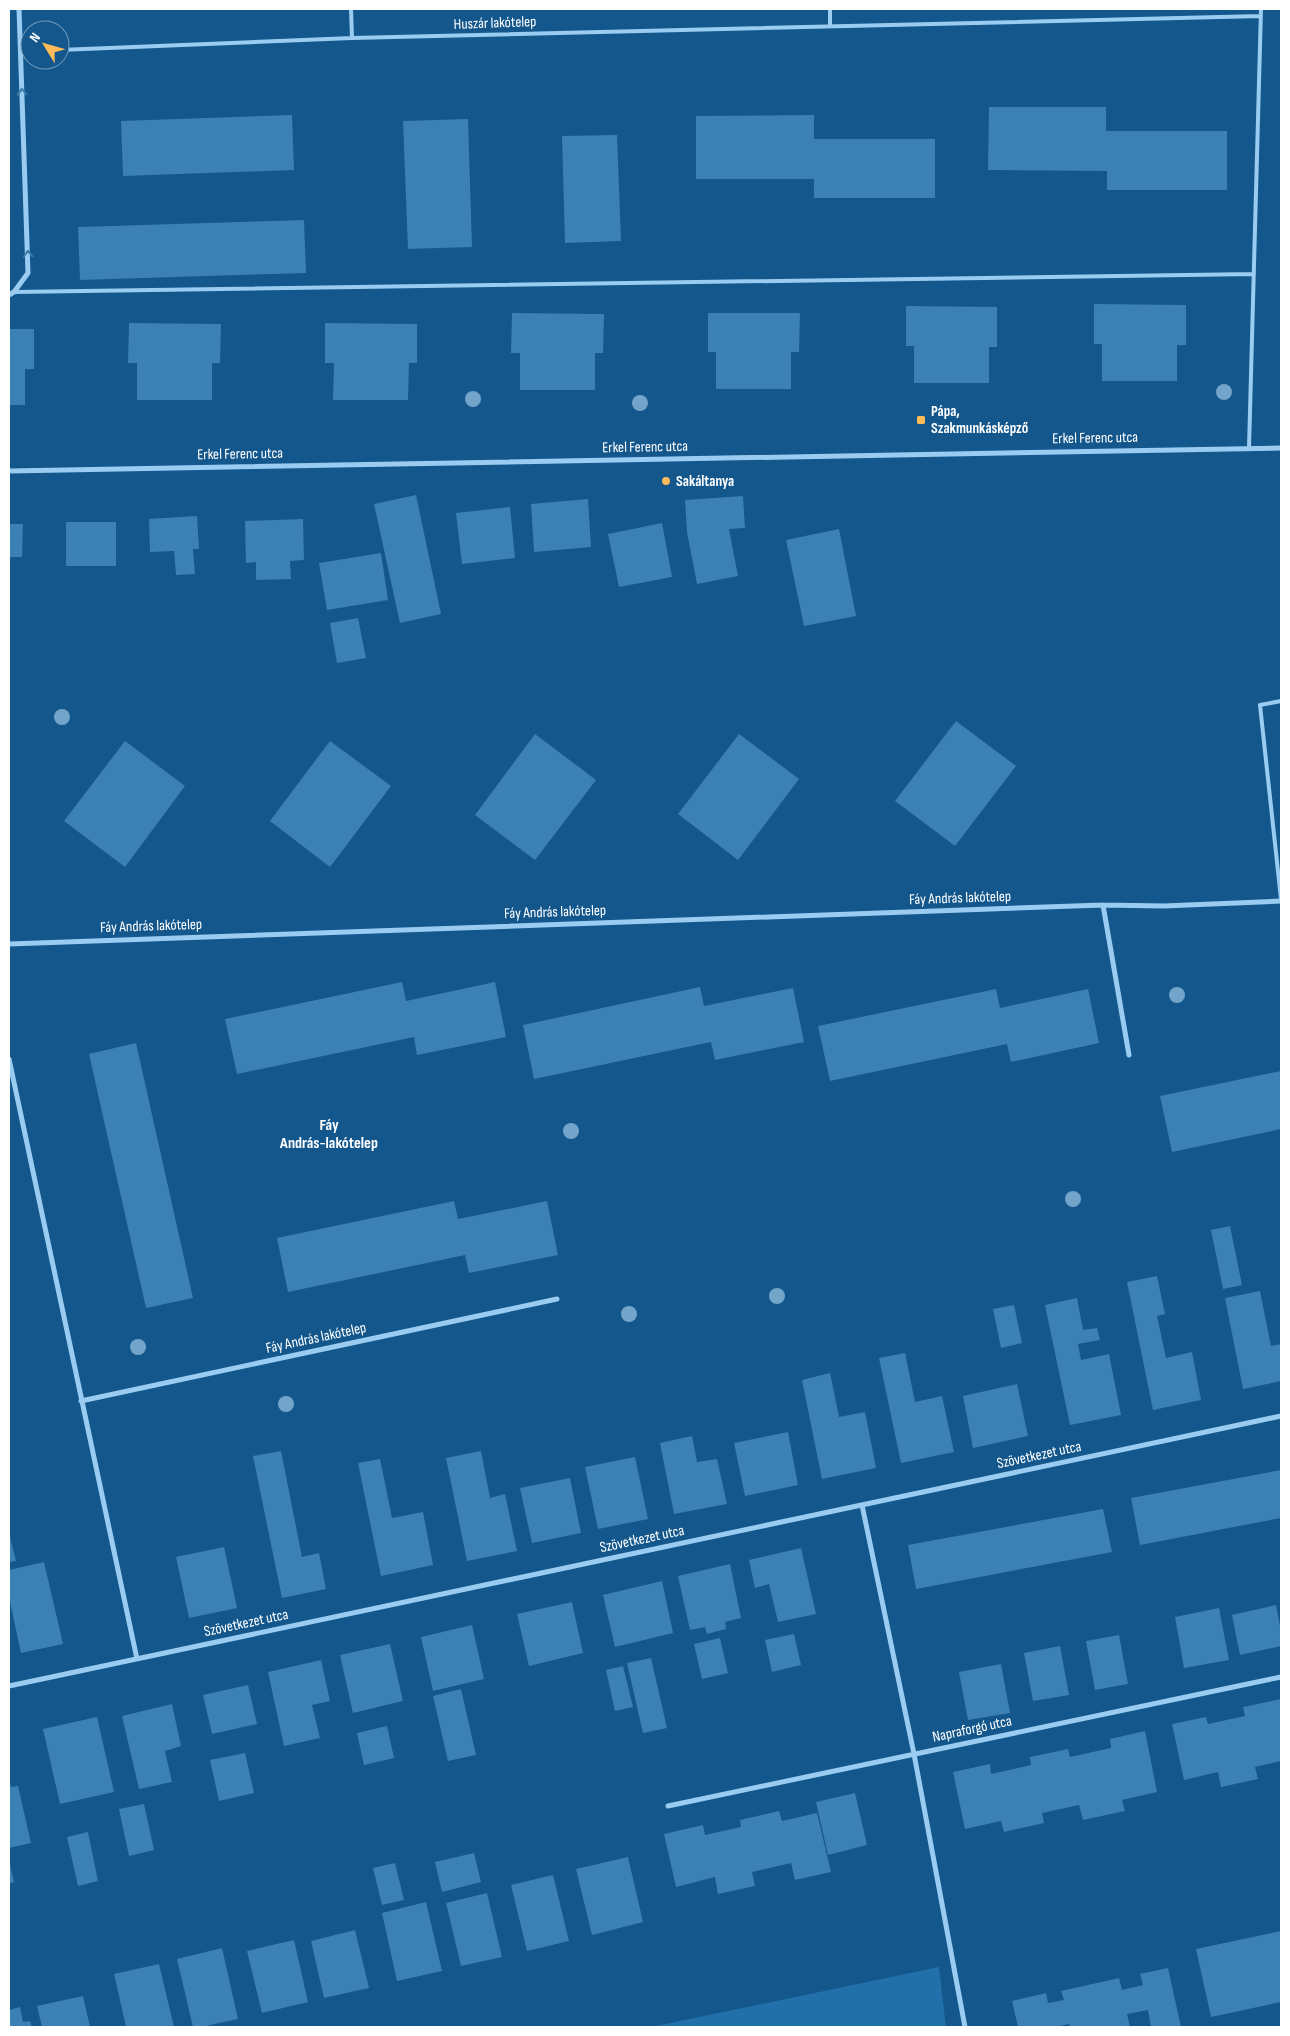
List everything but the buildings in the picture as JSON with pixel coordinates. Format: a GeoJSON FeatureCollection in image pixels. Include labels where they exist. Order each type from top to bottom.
{"type":"FeatureCollection","features":[{"type":"Feature","properties":{"kind":"street"},"geometry":{"type":"LineString","coordinates":[[19,9],[20,30]]}},
{"type":"Feature","properties":{"kind":"street"},"geometry":{"type":"LineString","coordinates":[[11,294],[28,273],[22,70]]}},
{"type":"Feature","properties":{"kind":"street","name":"Erkel Ferenc utca"},"geometry":{"type":"LineString","coordinates":[[9,471],[1281,448]]}},
{"type":"Feature","properties":{"kind":"street","name":"Fáy András lakótelep"},"geometry":{"type":"LineString","coordinates":[[9,944],[1103,905],[1164,906],[1281,900]]}},
{"type":"Feature","properties":{"kind":"street"},"geometry":{"type":"LineString","coordinates":[[1103,905],[1128,1055]]}},
{"type":"Feature","properties":{"kind":"street"},"geometry":{"type":"LineString","coordinates":[[9,1059],[136,1659]]}},
{"type":"Feature","properties":{"kind":"street","name":"Fáy András lakótelep"},"geometry":{"type":"LineString","coordinates":[[81,1401],[557,1299]]}},
{"type":"Feature","properties":{"kind":"street","name":"Szövetkezet utca"},"geometry":{"type":"LineString","coordinates":[[9,1686],[1281,1416]]}},
{"type":"Feature","properties":{"kind":"street"},"geometry":{"type":"LineString","coordinates":[[862,1505],[914,1754],[965,2027]]}},
{"type":"Feature","properties":{"kind":"street","name":"Napraforgó utca"},"geometry":{"type":"LineString","coordinates":[[668,1806],[1281,1676]]}},
{"type":"Feature","properties":{"kind":"lane"},"geometry":{"type":"LineString","coordinates":[[351,9],[352,38]]}},
{"type":"Feature","properties":{"kind":"lane"},"geometry":{"type":"LineString","coordinates":[[830,9],[830,26]]}},
{"type":"Feature","properties":{"kind":"lane"},"geometry":{"type":"LineString","coordinates":[[1249,448],[1261,9]]}},
{"type":"Feature","properties":{"kind":"lane","name":"Huszár lakótelep"},"geometry":{"type":"LineString","coordinates":[[70,50],[352,38],[1261,16]]}},
{"type":"Feature","properties":{"kind":"lane"},"geometry":{"type":"LineString","coordinates":[[11,294],[1254,274]]}},
{"type":"Feature","properties":{"kind":"lane"},"geometry":{"type":"LineString","coordinates":[[1281,701],[1260,704],[1281,900]]}},
{"type":"Feature","properties":{"kind":"shaded area"},"geometry":{"type":"Polygon","coordinates":[[[939,1967],[946,2027],[651,2027],[939,1967]]]}},
{"type":"Feature","properties":{"kind":"place","name":"Pápa, Szakmunkásképző"},"geometry":{"type":"Point","coordinates":[921,420]}},
{"type":"Feature","properties":{"kind":"place","name":"Sakáltanya"},"geometry":{"type":"Point","coordinates":[666,481]}},
{"type":"Feature","properties":{"kind":"district","name":"Fáy András-lakótelep"},"geometry":{"type":"Point","coordinates":[329,1134]}}]}
